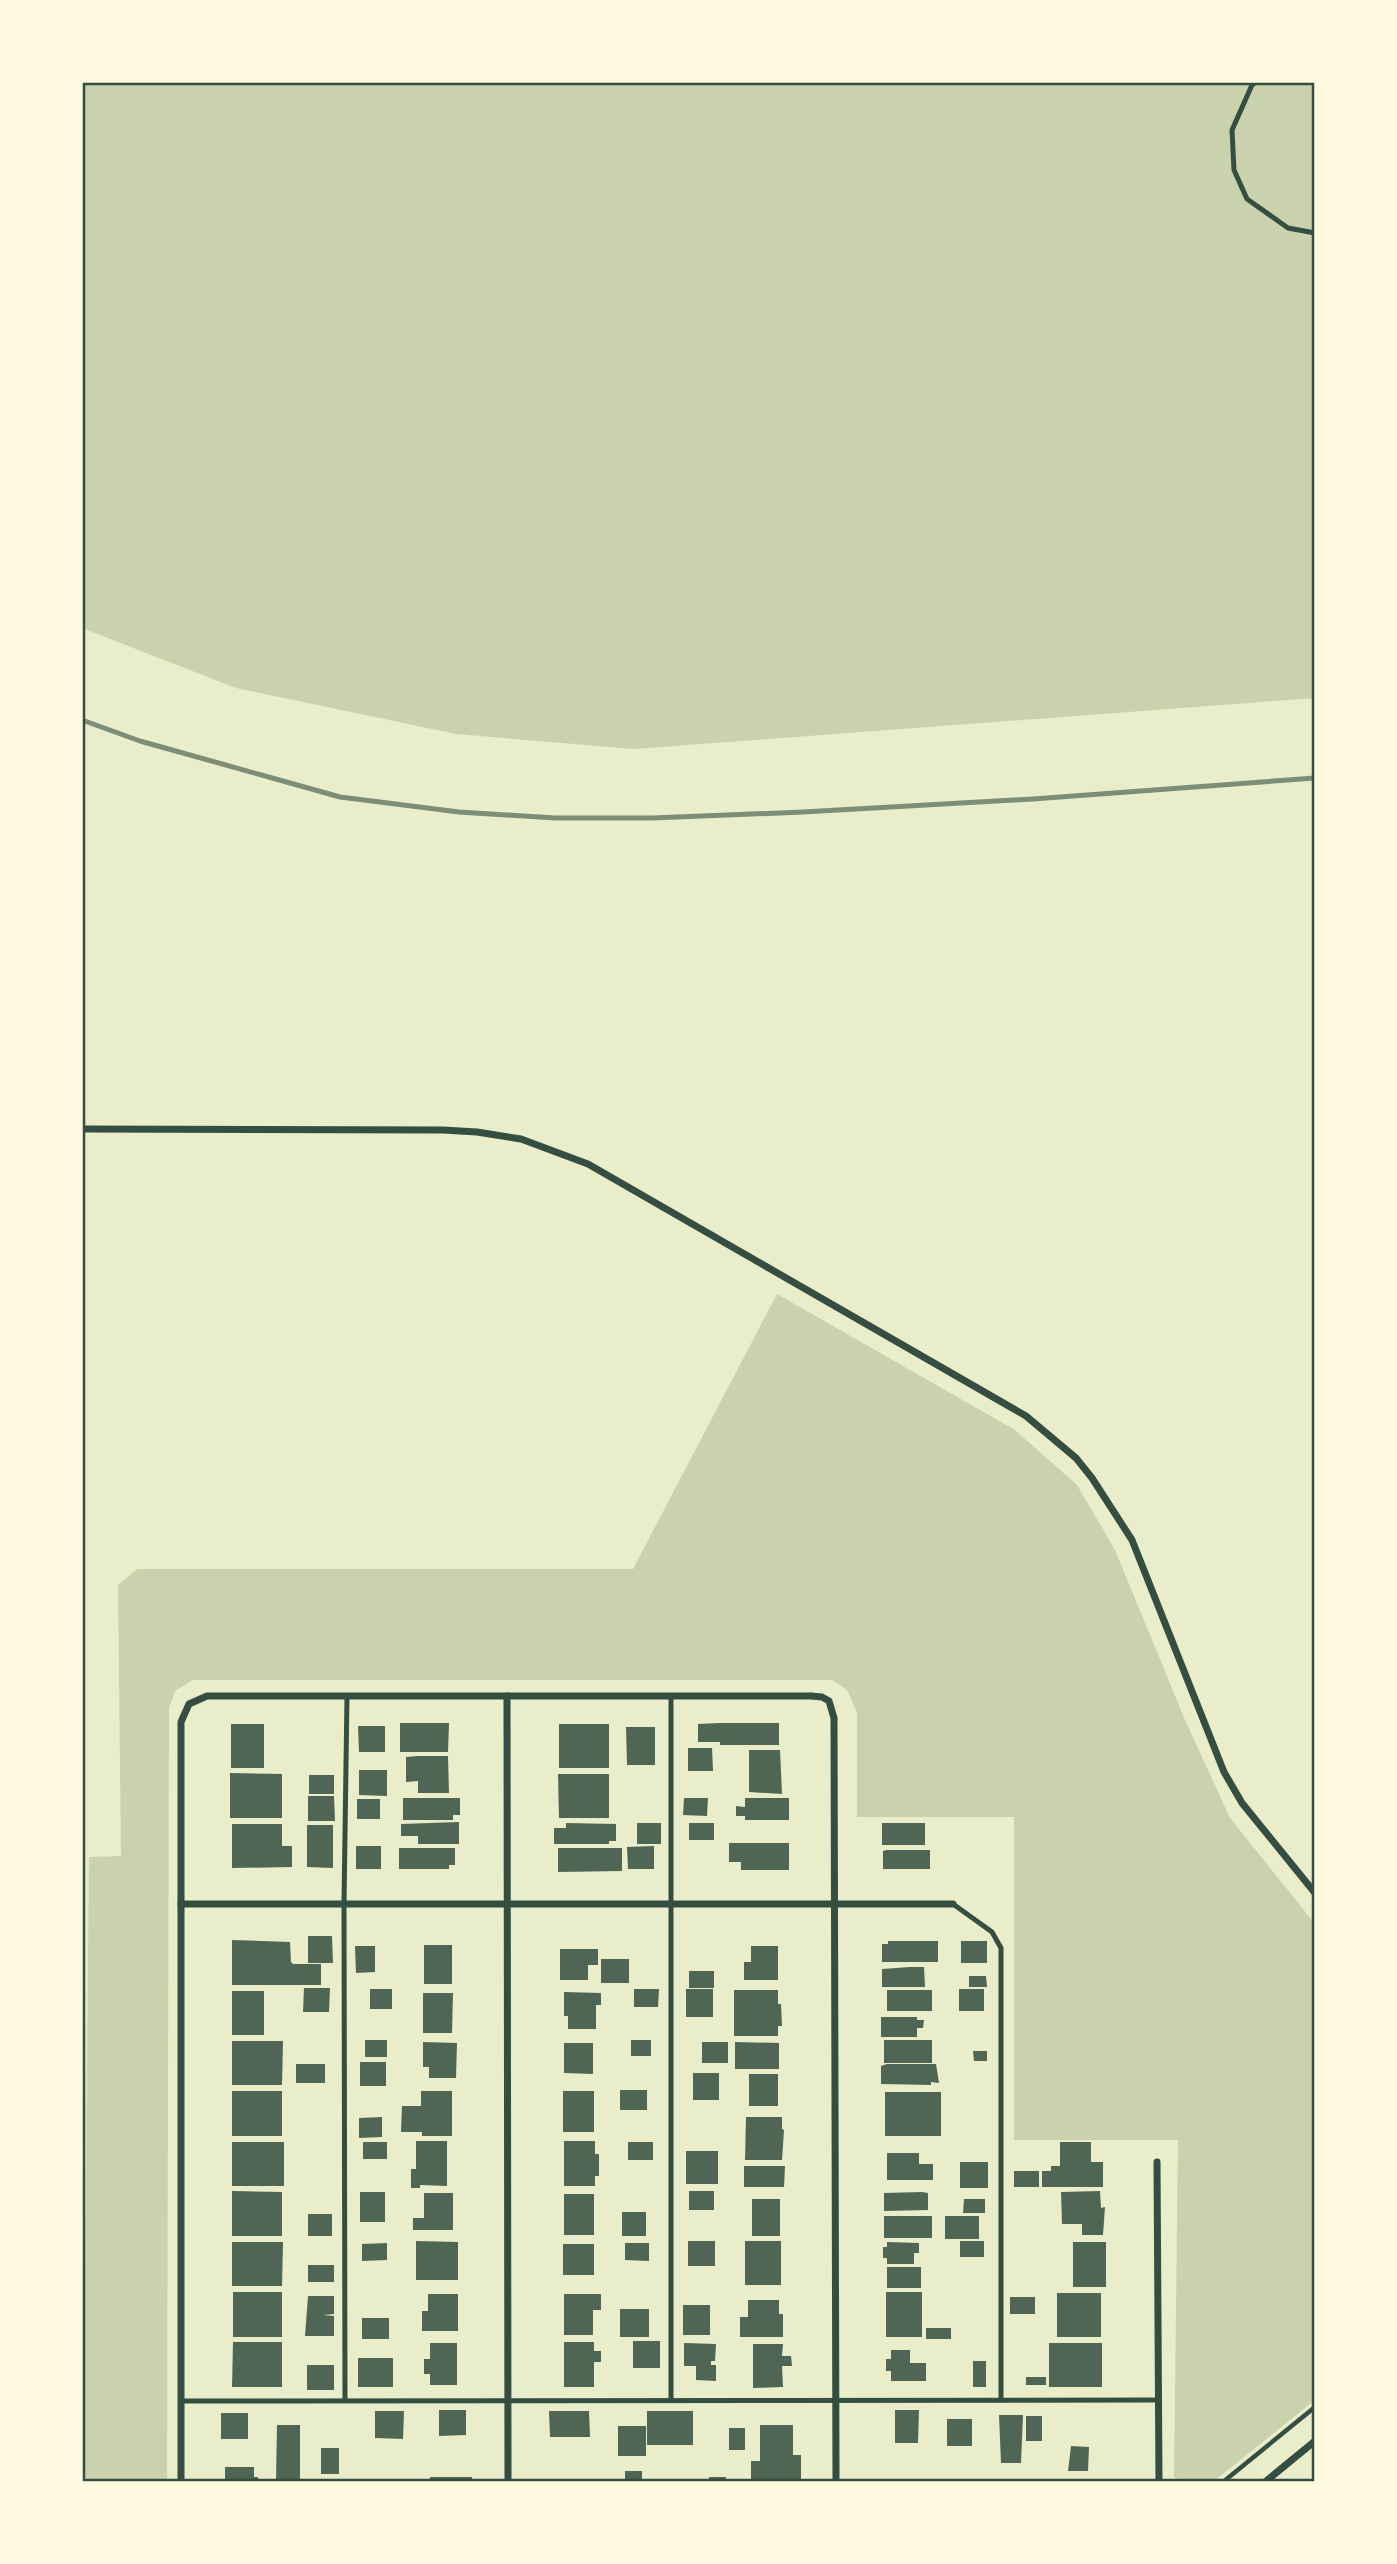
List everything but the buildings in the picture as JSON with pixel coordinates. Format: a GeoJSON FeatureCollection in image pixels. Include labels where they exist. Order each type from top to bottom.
{"type":"FeatureCollection","features":[{"type":"Feature","properties":{"kind":"street"},"geometry":{"type":"LineString","coordinates":[[82,1129],[443,1130],[520,1139],[588,1164],[1026,1416],[1076,1458],[1132,1540],[1224,1772],[1242,1803],[1315,1893]]}},
{"type":"Feature","properties":{"kind":"street"},"geometry":{"type":"LineString","coordinates":[[181,2482],[181,1722],[189,1704],[207,1696],[811,1696],[829,1701],[834,1718],[836,2482]]}},
{"type":"Feature","properties":{"kind":"street"},"geometry":{"type":"LineString","coordinates":[[507,1696],[508,2482]]}},
{"type":"Feature","properties":{"kind":"street"},"geometry":{"type":"LineString","coordinates":[[181,1904],[953,1905]]}},
{"type":"Feature","properties":{"kind":"street"},"geometry":{"type":"LineString","coordinates":[[1157,2162],[1159,2482]]}},
{"type":"Feature","properties":{"kind":"street"},"geometry":{"type":"LineString","coordinates":[[1265,2482],[1315,2441]]}},
{"type":"Feature","properties":{"kind":"lane"},"geometry":{"type":"LineString","coordinates":[[1256,82],[1252,85],[1232,130],[1234,170],[1247,198],[1288,228],[1315,233]]}},
{"type":"Feature","properties":{"kind":"lane"},"geometry":{"type":"LineString","coordinates":[[345,2400],[344,1905],[347,1696]]}},
{"type":"Feature","properties":{"kind":"lane"},"geometry":{"type":"LineString","coordinates":[[671,1696],[671,2399]]}},
{"type":"Feature","properties":{"kind":"lane"},"geometry":{"type":"LineString","coordinates":[[953,1905],[992,1932],[1001,1948],[1001,2400]]}},
{"type":"Feature","properties":{"kind":"lane"},"geometry":{"type":"LineString","coordinates":[[181,2401],[1158,2400]]}},
{"type":"Feature","properties":{"kind":"path"},"geometry":{"type":"LineString","coordinates":[[1223,2482],[1315,2407]]}},
{"type":"Feature","properties":{"kind":"green space"},"geometry":{"type":"Polygon","coordinates":[[[82,82],[1315,82],[1315,698],[634,749],[456,734],[236,688],[82,628],[82,82]]]}},
{"type":"Feature","properties":{"kind":"green space"},"geometry":{"type":"Polygon","coordinates":[[[777,1294],[1015,1430],[1077,1485],[1115,1550],[1185,1720],[1230,1818],[1315,1924],[1315,2400],[1213,2482],[1187,2482],[1174,2477],[1178,2140],[1014,2140],[1014,1817],[857,1817],[857,1712],[847,1690],[832,1680],[193,1680],[175,1691],[169,1708],[167,2482],[83,2482],[89,1857],[121,1856],[118,1585],[137,1569],[633,1569],[777,1294]]]}},
{"type":"Feature","properties":{"kind":"railway"},"geometry":{"type":"LineString","coordinates":[[82,720],[140,741],[340,797],[459,812],[555,818],[652,818],[803,812],[1033,799],[1315,778]]}}]}
